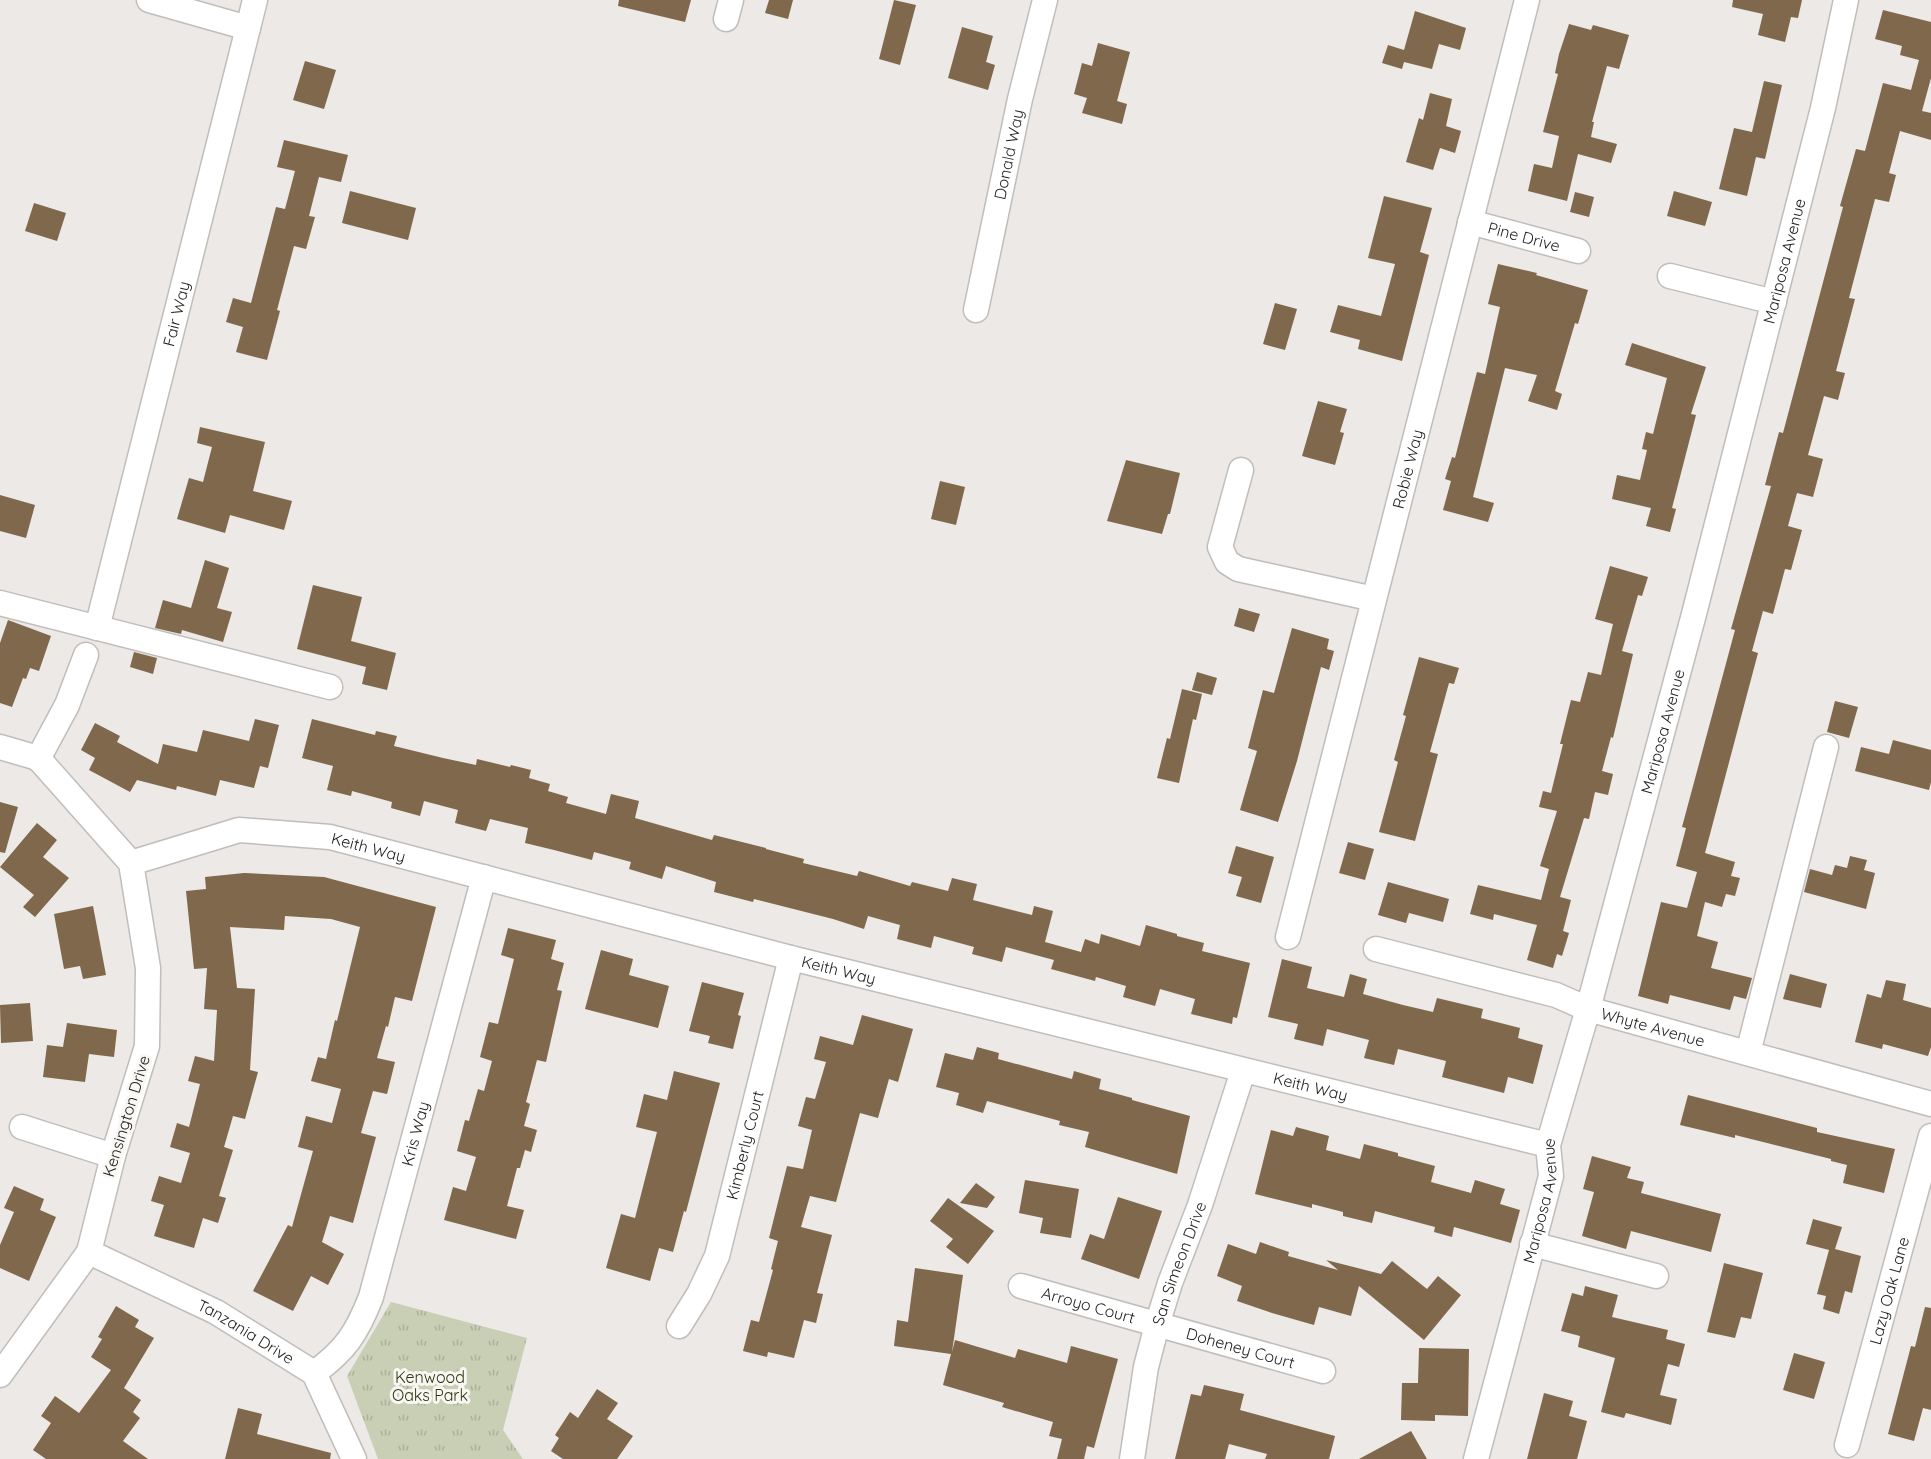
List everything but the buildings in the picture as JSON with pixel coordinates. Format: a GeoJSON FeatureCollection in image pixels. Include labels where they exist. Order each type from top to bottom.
{"type":"FeatureCollection","features":[{"type":"Feature","properties":{"kind":"street"},"geometry":{"type":"LineString","coordinates":[[149,0],[249,28]]}},
{"type":"Feature","properties":{"kind":"street","name":"Fair Way"},"geometry":{"type":"LineString","coordinates":[[97,628],[255,0]]}},
{"type":"Feature","properties":{"kind":"street","name":"Donald Way"},"geometry":{"type":"LineString","coordinates":[[976,310],[1020,99],[1045,0]]}},
{"type":"Feature","properties":{"kind":"street","name":"Robie Way"},"geometry":{"type":"LineString","coordinates":[[1288,937],[1527,0]]}},
{"type":"Feature","properties":{"kind":"street","name":"Mariposa Avenue"},"geometry":{"type":"LineString","coordinates":[[1476,1459],[1551,1176],[1548,1145],[1588,1009],[1694,614],[1823,108],[1846,0]]}},
{"type":"Feature","properties":{"kind":"street","name":"Pine Drive"},"geometry":{"type":"LineString","coordinates":[[1470,222],[1578,251]]}},
{"type":"Feature","properties":{"kind":"street"},"geometry":{"type":"LineString","coordinates":[[1670,276],[1774,302]]}},
{"type":"Feature","properties":{"kind":"street"},"geometry":{"type":"LineString","coordinates":[[1241,470],[1220,547],[1227,562],[1238,569],[1374,599]]}},
{"type":"Feature","properties":{"kind":"street"},"geometry":{"type":"LineString","coordinates":[[0,603],[330,687]]}},
{"type":"Feature","properties":{"kind":"street"},"geometry":{"type":"LineString","coordinates":[[38,759],[67,705],[86,655]]}},
{"type":"Feature","properties":{"kind":"street"},"geometry":{"type":"LineString","coordinates":[[0,747],[38,759],[131,863]]}},
{"type":"Feature","properties":{"kind":"street"},"geometry":{"type":"LineString","coordinates":[[1748,1053],[1826,747]]}},
{"type":"Feature","properties":{"kind":"street","name":"Keith Way"},"geometry":{"type":"LineString","coordinates":[[131,863],[239,830],[330,837],[790,958],[1548,1145]]}},
{"type":"Feature","properties":{"kind":"street","name":"Kensington Drive"},"geometry":{"type":"LineString","coordinates":[[0,1375],[89,1252],[113,1156],[147,1046],[148,968],[131,863]]}},
{"type":"Feature","properties":{"kind":"street","name":"Kris Way"},"geometry":{"type":"LineString","coordinates":[[314,1373],[334,1358],[355,1333],[371,1297],[484,877]]}},
{"type":"Feature","properties":{"kind":"street","name":"Whyte Avenue"},"geometry":{"type":"LineString","coordinates":[[1376,949],[1556,995],[1588,1009],[1931,1104]]}},
{"type":"Feature","properties":{"kind":"street","name":"Kimberly Court"},"geometry":{"type":"LineString","coordinates":[[679,1326],[699,1293],[717,1256],[790,958]]}},
{"type":"Feature","properties":{"kind":"street","name":"San Simeon Drive"},"geometry":{"type":"LineString","coordinates":[[1132,1459],[1146,1368],[1157,1325],[1170,1283],[1200,1204],[1243,1071]]}},
{"type":"Feature","properties":{"kind":"street"},"geometry":{"type":"LineString","coordinates":[[22,1127],[113,1156]]}},
{"type":"Feature","properties":{"kind":"street","name":"Lazy Oak Lane"},"geometry":{"type":"LineString","coordinates":[[1847,1445],[1931,1136]]}},
{"type":"Feature","properties":{"kind":"street"},"geometry":{"type":"LineString","coordinates":[[1532,1244],[1656,1276]]}},
{"type":"Feature","properties":{"kind":"street","name":"Tanzania Drive"},"geometry":{"type":"LineString","coordinates":[[89,1252],[216,1312],[314,1373]]}},
{"type":"Feature","properties":{"kind":"street","name":"Arroyo Court"},"geometry":{"type":"LineString","coordinates":[[1021,1286],[1157,1325]]}},
{"type":"Feature","properties":{"kind":"street","name":"Doheney Court"},"geometry":{"type":"LineString","coordinates":[[1157,1325],[1323,1371]]}},
{"type":"Feature","properties":{"kind":"street"},"geometry":{"type":"LineString","coordinates":[[314,1373],[354,1459]]}},
{"type":"Feature","properties":{"kind":"green space","name":"Kenwood Oaks Park"},"geometry":{"type":"Polygon","coordinates":[[[391,1302],[527,1338],[503,1430],[523,1459],[378,1459],[347,1376],[391,1302]]]}}]}
